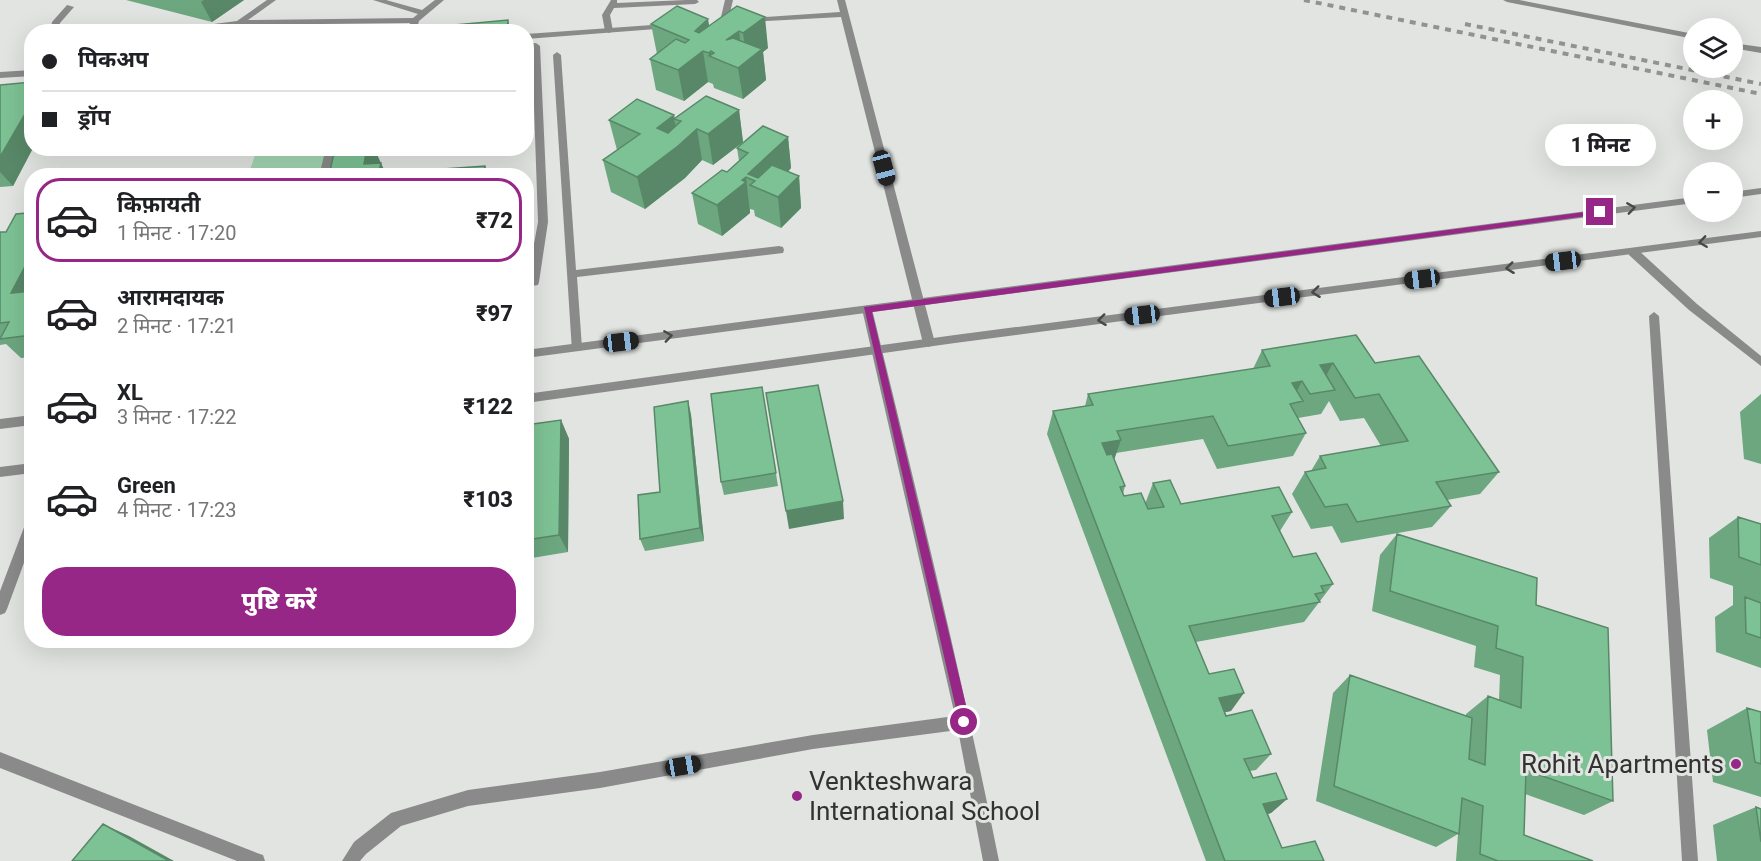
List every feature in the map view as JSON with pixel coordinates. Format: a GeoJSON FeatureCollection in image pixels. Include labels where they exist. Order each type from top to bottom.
{"type":"FeatureCollection","features":[{"type":"Feature","properties":{"kind":"street"},"geometry":{"type":"LineString","coordinates":[[239,23],[272,0]]}},
{"type":"Feature","properties":{"kind":"street"},"geometry":{"type":"LineString","coordinates":[[377,0],[424,12]]}},
{"type":"Feature","properties":{"kind":"street"},"geometry":{"type":"LineString","coordinates":[[414,24],[424,12],[441,0]]}},
{"type":"Feature","properties":{"kind":"street"},"geometry":{"type":"LineString","coordinates":[[724,21],[729,0]]}},
{"type":"Feature","properties":{"kind":"street"},"geometry":{"type":"LineString","coordinates":[[841,0],[929,343]]}},
{"type":"Feature","properties":{"kind":"street"},"geometry":{"type":"LineString","coordinates":[[1507,0],[1683,35]]}},
{"type":"Feature","properties":{"kind":"street"},"geometry":{"type":"LineString","coordinates":[[609,31],[606,15],[612,3],[695,2]]}},
{"type":"Feature","properties":{"kind":"street"},"geometry":{"type":"LineString","coordinates":[[56,24],[70,7]]}},
{"type":"Feature","properties":{"kind":"street"},"geometry":{"type":"LineString","coordinates":[[713,22],[844,14]]}},
{"type":"Feature","properties":{"kind":"street"},"geometry":{"type":"LineString","coordinates":[[231,24],[415,20]]}},
{"type":"Feature","properties":{"kind":"street"},"geometry":{"type":"LineString","coordinates":[[534,36],[678,25]]}},
{"type":"Feature","properties":{"kind":"street"},"geometry":{"type":"LineString","coordinates":[[534,46],[536,46],[543,222],[534,282]]}},
{"type":"Feature","properties":{"kind":"street"},"geometry":{"type":"LineString","coordinates":[[1743,47],[1761,50]]}},
{"type":"Feature","properties":{"kind":"street"},"geometry":{"type":"LineString","coordinates":[[557,55],[576,348]]}},
{"type":"Feature","properties":{"kind":"street"},"geometry":{"type":"LineString","coordinates":[[0,75],[24,74]]}},
{"type":"Feature","properties":{"kind":"street"},"geometry":{"type":"LineString","coordinates":[[1743,193],[1761,191]]}},
{"type":"Feature","properties":{"kind":"street"},"geometry":{"type":"LineString","coordinates":[[534,353],[1683,201]]}},
{"type":"Feature","properties":{"kind":"street"},"geometry":{"type":"LineString","coordinates":[[534,398],[876,350],[1761,234]]}},
{"type":"Feature","properties":{"kind":"street"},"geometry":{"type":"LineString","coordinates":[[572,274],[779,249]]}},
{"type":"Feature","properties":{"kind":"street"},"geometry":{"type":"LineString","coordinates":[[1633,252],[1693,307],[1761,362]]}},
{"type":"Feature","properties":{"kind":"street"},"geometry":{"type":"LineString","coordinates":[[867,309],[964,722],[991,861]]}},
{"type":"Feature","properties":{"kind":"street"},"geometry":{"type":"LineString","coordinates":[[1654,316],[1690,861]]}},
{"type":"Feature","properties":{"kind":"street"},"geometry":{"type":"LineString","coordinates":[[0,424],[24,421]]}},
{"type":"Feature","properties":{"kind":"street"},"geometry":{"type":"LineString","coordinates":[[0,472],[24,469]]}},
{"type":"Feature","properties":{"kind":"street"},"geometry":{"type":"LineString","coordinates":[[0,609],[24,544]]}},
{"type":"Feature","properties":{"kind":"street"},"geometry":{"type":"LineString","coordinates":[[350,861],[360,848],[397,819],[468,798],[611,778],[813,742],[964,722]]}},
{"type":"Feature","properties":{"kind":"street"},"geometry":{"type":"LineString","coordinates":[[0,760],[257,861]]}},
{"type":"Feature","properties":{"kind":"green space"},"geometry":{"type":"Polygon","coordinates":[[[255,156],[333,156],[329,168],[251,168],[255,156]]]}},
{"type":"Feature","properties":{"kind":"building"},"geometry":{"type":"Polygon","coordinates":[[[677,6],[708,19],[695,31],[699,33],[737,6],[765,17],[743,33],[739,31],[726,40],[733,38],[762,49],[738,68],[709,56],[714,53],[711,51],[709,53],[703,51],[678,70],[650,59],[676,39],[685,43],[689,40],[651,24],[677,6]]]}},
{"type":"Feature","properties":{"kind":"building"},"geometry":{"type":"Polygon","coordinates":[[[508,20],[508,24],[465,24],[508,20]]]}},
{"type":"Feature","properties":{"kind":"building"},"geometry":{"type":"Polygon","coordinates":[[[24,83],[24,116],[0,157],[0,85],[24,83]]]}},
{"type":"Feature","properties":{"kind":"building"},"geometry":{"type":"Polygon","coordinates":[[[706,96],[739,110],[708,134],[697,129],[637,177],[603,160],[640,134],[609,120],[637,99],[674,115],[657,128],[668,133],[681,121],[674,119],[706,96]]]}},
{"type":"Feature","properties":{"kind":"building"},"geometry":{"type":"Polygon","coordinates":[[[763,126],[788,137],[748,174],[758,178],[772,165],[799,176],[778,197],[750,185],[755,181],[746,177],[742,180],[746,182],[717,205],[692,193],[722,170],[727,172],[748,153],[737,148],[763,126]]]}},
{"type":"Feature","properties":{"kind":"building"},"geometry":{"type":"Polygon","coordinates":[[[333,156],[366,156],[364,164],[381,163],[380,168],[331,168],[333,156]]]}},
{"type":"Feature","properties":{"kind":"building"},"geometry":{"type":"Polygon","coordinates":[[[485,166],[485,168],[457,168],[485,166]]]}},
{"type":"Feature","properties":{"kind":"building"},"geometry":{"type":"Polygon","coordinates":[[[24,213],[24,268],[11,293],[24,292],[24,336],[0,339],[9,322],[0,323],[0,232],[6,232],[16,214],[24,213]]]}},
{"type":"Feature","properties":{"kind":"building"},"geometry":{"type":"Polygon","coordinates":[[[1356,335],[1375,363],[1419,356],[1499,472],[1436,482],[1451,506],[1357,522],[1347,504],[1325,507],[1305,472],[1326,468],[1320,456],[1408,441],[1379,394],[1355,398],[1333,363],[1320,365],[1335,390],[1310,394],[1302,381],[1292,383],[1303,401],[1290,404],[1306,433],[1228,446],[1213,416],[1117,431],[1121,440],[1102,443],[1107,455],[1112,454],[1125,486],[1120,487],[1124,496],[1141,493],[1148,509],[1164,507],[1153,483],[1170,480],[1181,504],[1279,487],[1292,512],[1272,516],[1293,557],[1316,553],[1333,584],[1321,586],[1324,592],[1315,594],[1320,602],[1189,626],[1209,674],[1234,669],[1244,693],[1219,698],[1226,716],[1252,710],[1271,754],[1244,759],[1253,778],[1276,773],[1287,799],[1263,804],[1282,848],[1315,841],[1324,861],[1225,861],[1053,411],[1093,405],[1088,394],[1270,366],[1262,350],[1356,335]]]}},
{"type":"Feature","properties":{"kind":"building"},"geometry":{"type":"Polygon","coordinates":[[[818,385],[843,501],[786,511],[766,393],[818,385]]]}},
{"type":"Feature","properties":{"kind":"building"},"geometry":{"type":"Polygon","coordinates":[[[762,387],[776,473],[721,482],[711,394],[762,387]]]}},
{"type":"Feature","properties":{"kind":"building"},"geometry":{"type":"Polygon","coordinates":[[[688,401],[700,528],[640,539],[638,495],[660,492],[654,407],[688,401]]]}},
{"type":"Feature","properties":{"kind":"building"},"geometry":{"type":"Polygon","coordinates":[[[561,420],[559,535],[534,539],[534,424],[561,420]]]}},
{"type":"Feature","properties":{"kind":"building"},"geometry":{"type":"Polygon","coordinates":[[[1738,517],[1761,524],[1761,565],[1739,557],[1738,517]]]}},
{"type":"Feature","properties":{"kind":"building"},"geometry":{"type":"Polygon","coordinates":[[[1397,534],[1537,578],[1536,605],[1608,628],[1613,801],[1526,770],[1524,835],[1593,861],[1498,861],[1480,854],[1483,806],[1462,798],[1459,834],[1334,786],[1350,675],[1472,718],[1469,759],[1485,765],[1488,696],[1521,708],[1523,657],[1496,648],[1498,626],[1390,591],[1397,534]]]}},
{"type":"Feature","properties":{"kind":"building"},"geometry":{"type":"Polygon","coordinates":[[[1745,597],[1761,603],[1761,638],[1746,633],[1745,597]]]}},
{"type":"Feature","properties":{"kind":"building"},"geometry":{"type":"Polygon","coordinates":[[[1747,708],[1761,712],[1761,764],[1755,762],[1747,708]]]}},
{"type":"Feature","properties":{"kind":"building"},"geometry":{"type":"Polygon","coordinates":[[[1756,807],[1761,809],[1761,842],[1756,807]]]}},
{"type":"Feature","properties":{"kind":"building"},"geometry":{"type":"Polygon","coordinates":[[[103,824],[169,861],[72,861],[103,824]]]}},
{"type":"Feature","properties":{"kind":"railway"},"geometry":{"type":"LineString","coordinates":[[1304,0],[1761,94]]}},
{"type":"Feature","properties":{"kind":"railway"},"geometry":{"type":"LineString","coordinates":[[1465,24],[1761,84]]}},
{"type":"Feature","properties":{"kind":"place","name":"Rohit Apartments"},"geometry":{"type":"Point","coordinates":[1736,764]}},
{"type":"Feature","properties":{"kind":"place","name":"Venkteshwara International School"},"geometry":{"type":"Point","coordinates":[797,796]}},
{"type":"Feature","properties":{"kind":"route"},"geometry":{"type":"LineString","coordinates":[[964,722],[867,309],[1600,212]]}}]}
